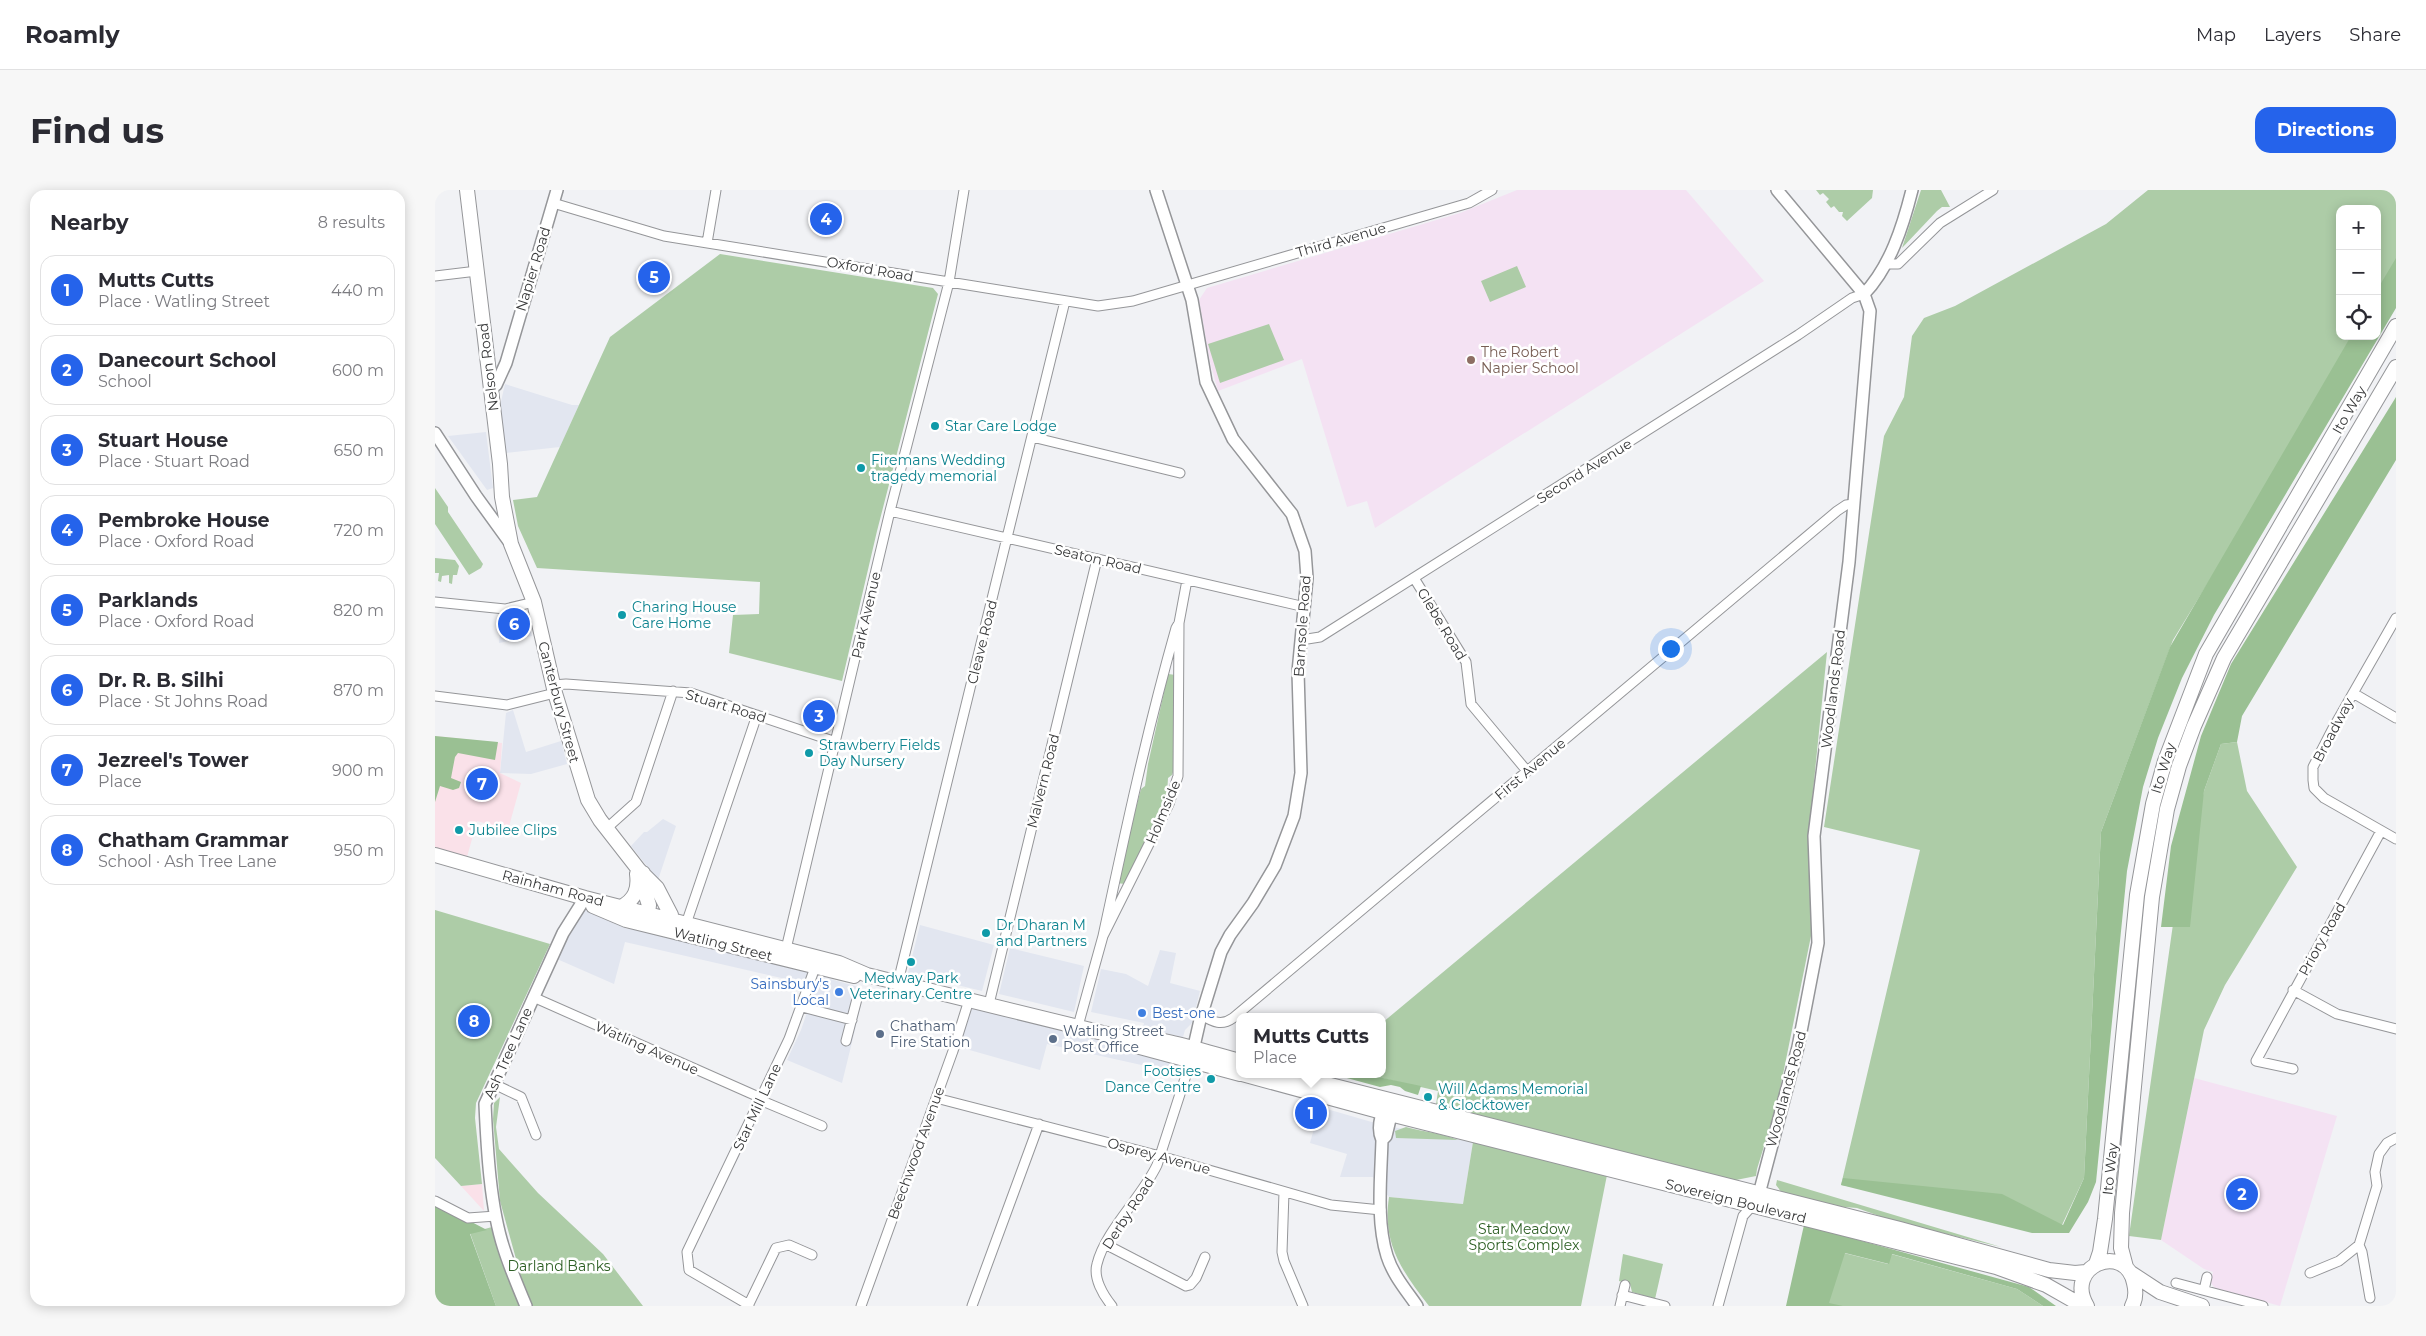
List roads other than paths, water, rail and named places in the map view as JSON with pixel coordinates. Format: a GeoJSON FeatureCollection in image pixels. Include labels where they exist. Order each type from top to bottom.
{"type":"FeatureCollection","features":[{"type":"Feature","properties":{"kind":"main road","name":"Nelson Road"},"geometry":{"type":"LineString","coordinates":[[467,190],[503,502],[511,544]]}},
{"type":"Feature","properties":{"kind":"main road","name":"Ito Way"},"geometry":{"type":"LineString","coordinates":[[2087,1306],[2082,1287],[2101,1252],[2137,894],[2149,823],[2165,761],[2206,654],[2396,326]]}},
{"type":"Feature","properties":{"kind":"main road","name":"Ito Way"},"geometry":{"type":"LineString","coordinates":[[2132,1306],[2136,1288],[2121,1248],[2122,1213],[2152,897],[2167,809],[2179,766],[2194,726],[2224,658],[2396,367]]}},
{"type":"Feature","properties":{"kind":"main road","name":"Canterbury Street"},"geometry":{"type":"LineString","coordinates":[[511,544],[534,602],[554,689],[588,800],[639,869],[657,888],[671,915],[671,920]]}},
{"type":"Feature","properties":{"kind":"main road","name":"Rainham Road"},"geometry":{"type":"LineString","coordinates":[[435,855],[621,907],[648,920],[671,920]]}},
{"type":"Feature","properties":{"kind":"main road"},"geometry":{"type":"LineString","coordinates":[[621,907],[630,902],[637,889],[639,869]]}},
{"type":"Feature","properties":{"kind":"main road","name":"Canterbury Street"},"geometry":{"type":"LineString","coordinates":[[639,869],[649,905],[648,920]]}},
{"type":"Feature","properties":{"kind":"main road","name":"Watling Street"},"geometry":{"type":"LineString","coordinates":[[585,898],[594,907],[624,920],[648,920],[817,962]]}},
{"type":"Feature","properties":{"kind":"main road","name":"Watling Street"},"geometry":{"type":"LineString","coordinates":[[671,920],[785,949],[855,977],[867,975],[898,982],[1111,1035],[1138,1036],[1192,1054],[1236,1072]]}},
{"type":"Feature","properties":{"kind":"main road","name":"Watling Street"},"geometry":{"type":"LineString","coordinates":[[1192,1054],[1210,1053],[1236,1060]]}},
{"type":"Feature","properties":{"kind":"main road","name":"Watling Street"},"geometry":{"type":"LineString","coordinates":[[1259,1078],[1389,1107]]}},
{"type":"Feature","properties":{"kind":"main road"},"geometry":{"type":"LineString","coordinates":[[1299,1078],[1389,1107]]}},
{"type":"Feature","properties":{"kind":"main road","name":"Sovereign Boulevard"},"geometry":{"type":"LineString","coordinates":[[1389,1107],[1759,1194],[1900,1229],[2049,1270],[2075,1273],[2110,1261],[2128,1270]]}},
{"type":"Feature","properties":{"kind":"main road","name":"Sovereign Boulevard"},"geometry":{"type":"LineString","coordinates":[[1389,1107],[1752,1206],[2012,1272],[2055,1289],[2083,1306]]}},
{"type":"Feature","properties":{"kind":"main road"},"geometry":{"type":"LineString","coordinates":[[2128,1270],[2160,1292],[2202,1306]]}},
{"type":"Feature","properties":{"kind":"street","name":"Napier Road"},"geometry":{"type":"LineString","coordinates":[[491,387],[496,385],[507,358],[557,190]]}},
{"type":"Feature","properties":{"kind":"street"},"geometry":{"type":"LineString","coordinates":[[707,242],[716,190]]}},
{"type":"Feature","properties":{"kind":"street","name":"Park Avenue"},"geometry":{"type":"LineString","coordinates":[[785,949],[890,511],[949,282],[964,190]]}},
{"type":"Feature","properties":{"kind":"street","name":"Barnsole Road"},"geometry":{"type":"LineString","coordinates":[[1156,190],[1196,314],[1203,370],[1215,405],[1233,439],[1286,505],[1299,532],[1305,551],[1307,578],[1298,682],[1301,773],[1294,816],[1273,871],[1223,948],[1212,979],[1192,1054]]}},
{"type":"Feature","properties":{"kind":"street","name":"Third Avenue"},"geometry":{"type":"LineString","coordinates":[[1188,285],[1469,202],[1492,190]]}},
{"type":"Feature","properties":{"kind":"street"},"geometry":{"type":"LineString","coordinates":[[1777,190],[1864,294],[1876,282],[1887,264],[1913,190]]}},
{"type":"Feature","properties":{"kind":"street"},"geometry":{"type":"LineString","coordinates":[[1887,264],[1898,264],[1940,222],[1993,190]]}},
{"type":"Feature","properties":{"kind":"street","name":"Oxford Road"},"geometry":{"type":"LineString","coordinates":[[553,203],[658,234],[1099,306],[1121,304],[1188,285]]}},
{"type":"Feature","properties":{"kind":"street"},"geometry":{"type":"LineString","coordinates":[[435,276],[477,271]]}},
{"type":"Feature","properties":{"kind":"street","name":"Woodlands Road"},"geometry":{"type":"LineString","coordinates":[[1752,1206],[1759,1194],[1798,1047],[1818,943],[1814,836],[1854,504],[1870,311],[1864,294]]}},
{"type":"Feature","properties":{"kind":"street","name":"Second Avenue"},"geometry":{"type":"LineString","coordinates":[[1301,640],[1320,637],[1789,341],[1851,298],[1864,294]]}},
{"type":"Feature","properties":{"kind":"street","name":"Cleave Road"},"geometry":{"type":"LineString","coordinates":[[898,982],[1065,301]]}},
{"type":"Feature","properties":{"kind":"street"},"geometry":{"type":"LineString","coordinates":[[487,361],[497,359],[509,348]]}},
{"type":"Feature","properties":{"kind":"street","name":"Canterbury Street"},"geometry":{"type":"LineString","coordinates":[[435,433],[476,496],[511,544]]}},
{"type":"Feature","properties":{"kind":"street"},"geometry":{"type":"LineString","coordinates":[[1032,437],[1180,473]]}},
{"type":"Feature","properties":{"kind":"street"},"geometry":{"type":"LineString","coordinates":[[473,489],[487,498],[503,502]]}},
{"type":"Feature","properties":{"kind":"street"},"geometry":{"type":"LineString","coordinates":[[485,506],[493,509],[503,502]]}},
{"type":"Feature","properties":{"kind":"street","name":"First Avenue"},"geometry":{"type":"LineString","coordinates":[[1239,1013],[1837,511],[1846,505],[1854,504]]}},
{"type":"Feature","properties":{"kind":"street","name":"Seaton Road"},"geometry":{"type":"LineString","coordinates":[[890,511],[1305,607]]}},
{"type":"Feature","properties":{"kind":"street","name":"Malvern Road"},"geometry":{"type":"LineString","coordinates":[[989,1004],[1097,559]]}},
{"type":"Feature","properties":{"kind":"street","name":"Glebe Road"},"geometry":{"type":"LineString","coordinates":[[1413,578],[1466,662],[1471,704],[1527,770]]}},
{"type":"Feature","properties":{"kind":"street","name":"Holmside"},"geometry":{"type":"LineString","coordinates":[[1103,936],[1169,804],[1179,776],[1179,623],[1187,580]]}},
{"type":"Feature","properties":{"kind":"street"},"geometry":{"type":"LineString","coordinates":[[435,602],[505,610],[534,602]]}},
{"type":"Feature","properties":{"kind":"street","name":"Broadway"},"geometry":{"type":"LineString","coordinates":[[2396,618],[2313,767],[2314,788],[2324,798],[2396,839]]}},
{"type":"Feature","properties":{"kind":"street","name":"Holmside"},"geometry":{"type":"LineString","coordinates":[[1079,1026],[1103,936],[1166,664],[1175,628],[1179,623]]}},
{"type":"Feature","properties":{"kind":"street"},"geometry":{"type":"LineString","coordinates":[[1166,664],[1180,666]]}},
{"type":"Feature","properties":{"kind":"street","name":"Stuart Road"},"geometry":{"type":"LineString","coordinates":[[435,696],[507,705],[567,684],[673,691],[695,694],[836,742]]}},
{"type":"Feature","properties":{"kind":"street"},"geometry":{"type":"LineString","coordinates":[[607,828],[637,802],[673,691]]}},
{"type":"Feature","properties":{"kind":"street"},"geometry":{"type":"LineString","coordinates":[[2353,693],[2396,718]]}},
{"type":"Feature","properties":{"kind":"street"},"geometry":{"type":"LineString","coordinates":[[686,924],[757,715]]}},
{"type":"Feature","properties":{"kind":"street","name":"Priory Road"},"geometry":{"type":"LineString","coordinates":[[2293,1069],[2255,1061],[2381,831]]}},
{"type":"Feature","properties":{"kind":"street"},"geometry":{"type":"LineString","coordinates":[[1113,889],[1126,893]]}},
{"type":"Feature","properties":{"kind":"street","name":"Ash Tree Lane"},"geometry":{"type":"LineString","coordinates":[[526,1306],[503,1248],[496,1216],[486,1135],[485,1104],[563,933],[585,898]]}},
{"type":"Feature","properties":{"kind":"street","name":"Star Mill Lane"},"geometry":{"type":"LineString","coordinates":[[749,1305],[689,1270],[687,1252],[761,1099],[802,1007],[817,962]]}},
{"type":"Feature","properties":{"kind":"street"},"geometry":{"type":"LineString","coordinates":[[2293,990],[2337,1014],[2396,1029]]}},
{"type":"Feature","properties":{"kind":"street","name":"Watling Avenue"},"geometry":{"type":"LineString","coordinates":[[533,996],[822,1126]]}},
{"type":"Feature","properties":{"kind":"street"},"geometry":{"type":"LineString","coordinates":[[847,1041],[858,996]]}},
{"type":"Feature","properties":{"kind":"street","name":"Beechwood Avenue"},"geometry":{"type":"LineString","coordinates":[[861,1306],[969,1000]]}},
{"type":"Feature","properties":{"kind":"street"},"geometry":{"type":"LineString","coordinates":[[802,1007],[852,1020]]}},
{"type":"Feature","properties":{"kind":"street","name":"First Avenue"},"geometry":{"type":"LineString","coordinates":[[1203,1016],[1214,1022],[1224,1022],[1236,1015]]}},
{"type":"Feature","properties":{"kind":"street","name":"Barnsole Road"},"geometry":{"type":"LineString","coordinates":[[1203,1016],[1205,1020],[1205,1042],[1210,1053]]}},
{"type":"Feature","properties":{"kind":"street","name":"Derby Road"},"geometry":{"type":"LineString","coordinates":[[1112,1306],[1101,1290],[1096,1265],[1105,1244],[1151,1178],[1160,1156],[1192,1054]]}},
{"type":"Feature","properties":{"kind":"street"},"geometry":{"type":"LineString","coordinates":[[494,1084],[521,1097],[536,1135]]}},
{"type":"Feature","properties":{"kind":"street","name":"Osprey Avenue"},"geometry":{"type":"LineString","coordinates":[[936,1098],[1160,1156],[1331,1205],[1381,1210]]}},
{"type":"Feature","properties":{"kind":"street"},"geometry":{"type":"LineString","coordinates":[[1389,1107],[1386,1136],[1382,1140],[1381,1210],[1387,1256],[1401,1283],[1417,1306]]}},
{"type":"Feature","properties":{"kind":"street"},"geometry":{"type":"LineString","coordinates":[[972,1306],[1039,1124]]}},
{"type":"Feature","properties":{"kind":"street"},"geometry":{"type":"LineString","coordinates":[[2310,1273],[2339,1261],[2359,1245],[2377,1186],[2375,1172],[2379,1154],[2387,1143],[2396,1138]]}},
{"type":"Feature","properties":{"kind":"street"},"geometry":{"type":"LineString","coordinates":[[1284,1192],[1282,1252],[1284,1262],[1303,1306]]}},
{"type":"Feature","properties":{"kind":"street"},"geometry":{"type":"LineString","coordinates":[[435,1201],[468,1218],[496,1216]]}},
{"type":"Feature","properties":{"kind":"street"},"geometry":{"type":"LineString","coordinates":[[1717,1306],[1743,1216],[1752,1206]]}},
{"type":"Feature","properties":{"kind":"street"},"geometry":{"type":"LineString","coordinates":[[1105,1244],[1186,1286],[1190,1285],[1196,1278],[1205,1257]]}},
{"type":"Feature","properties":{"kind":"street"},"geometry":{"type":"LineString","coordinates":[[749,1305],[776,1248],[789,1245],[812,1255]]}},
{"type":"Feature","properties":{"kind":"street"},"geometry":{"type":"LineString","coordinates":[[2359,1245],[2371,1298]]}},
{"type":"Feature","properties":{"kind":"street"},"geometry":{"type":"LineString","coordinates":[[2204,1290],[2207,1277]]}},
{"type":"Feature","properties":{"kind":"street"},"geometry":{"type":"LineString","coordinates":[[2176,1283],[2263,1306]]}},
{"type":"Feature","properties":{"kind":"street"},"geometry":{"type":"LineString","coordinates":[[1620,1306],[1625,1285]]}},
{"type":"Feature","properties":{"kind":"street"},"geometry":{"type":"LineString","coordinates":[[1622,1295],[1665,1306]]}},
{"type":"Feature","properties":{"kind":"place","name":"Pembroke House"},"geometry":{"type":"Point","coordinates":[826,219]}},
{"type":"Feature","properties":{"kind":"place","name":"Parklands"},"geometry":{"type":"Point","coordinates":[654,277]}},
{"type":"Feature","properties":{"kind":"place","name":"The Robert Napier School"},"geometry":{"type":"Point","coordinates":[1471,360]}},
{"type":"Feature","properties":{"kind":"place","name":"Star Care Lodge"},"geometry":{"type":"Point","coordinates":[935,426]}},
{"type":"Feature","properties":{"kind":"place","name":"Firemans Wedding tragedy memorial"},"geometry":{"type":"Point","coordinates":[861,468]}},
{"type":"Feature","properties":{"kind":"place","name":"Charing House Care Home"},"geometry":{"type":"Point","coordinates":[622,615]}},
{"type":"Feature","properties":{"kind":"place","name":"Dr. R. B. Silhi"},"geometry":{"type":"Point","coordinates":[514,624]}},
{"type":"Feature","properties":{"kind":"place","name":"Stuart House"},"geometry":{"type":"Point","coordinates":[819,716]}},
{"type":"Feature","properties":{"kind":"place","name":"Strawberry Fields Day Nursery"},"geometry":{"type":"Point","coordinates":[809,753]}},
{"type":"Feature","properties":{"kind":"place","name":"Jezreel's Tower"},"geometry":{"type":"Point","coordinates":[482,784]}},
{"type":"Feature","properties":{"kind":"place","name":"Jubilee Clips"},"geometry":{"type":"Point","coordinates":[459,830]}},
{"type":"Feature","properties":{"kind":"place","name":"Dr Dharan M and Partners"},"geometry":{"type":"Point","coordinates":[986,933]}},
{"type":"Feature","properties":{"kind":"place","name":"Medway Park Veterinary Centre"},"geometry":{"type":"Point","coordinates":[911,962]}},
{"type":"Feature","properties":{"kind":"place","name":"Sainsbury's Local"},"geometry":{"type":"Point","coordinates":[839,992]}},
{"type":"Feature","properties":{"kind":"place","name":"Best-one"},"geometry":{"type":"Point","coordinates":[1142,1013]}},
{"type":"Feature","properties":{"kind":"place","name":"Chatham Grammar"},"geometry":{"type":"Point","coordinates":[474,1021]}},
{"type":"Feature","properties":{"kind":"place","name":"Chatham Fire Station"},"geometry":{"type":"Point","coordinates":[880,1034]}},
{"type":"Feature","properties":{"kind":"place","name":"Watling Street Post Office"},"geometry":{"type":"Point","coordinates":[1053,1039]}},
{"type":"Feature","properties":{"kind":"place","name":"Footsies Dance Centre"},"geometry":{"type":"Point","coordinates":[1211,1079]}},
{"type":"Feature","properties":{"kind":"place","name":"Will Adams Memorial & Clocktower"},"geometry":{"type":"Point","coordinates":[1428,1097]}},
{"type":"Feature","properties":{"kind":"place","name":"Mutts Cutts"},"geometry":{"type":"Point","coordinates":[1311,1113]}},
{"type":"Feature","properties":{"kind":"place","name":"Danecourt School"},"geometry":{"type":"Point","coordinates":[2242,1194]}},
{"type":"Feature","properties":{"kind":"park label","name":"Star Meadow Sports Complex"},"geometry":{"type":"Point","coordinates":[1524,1238]}},
{"type":"Feature","properties":{"kind":"park label","name":"Darland Banks"},"geometry":{"type":"Point","coordinates":[559,1266]}}]}
